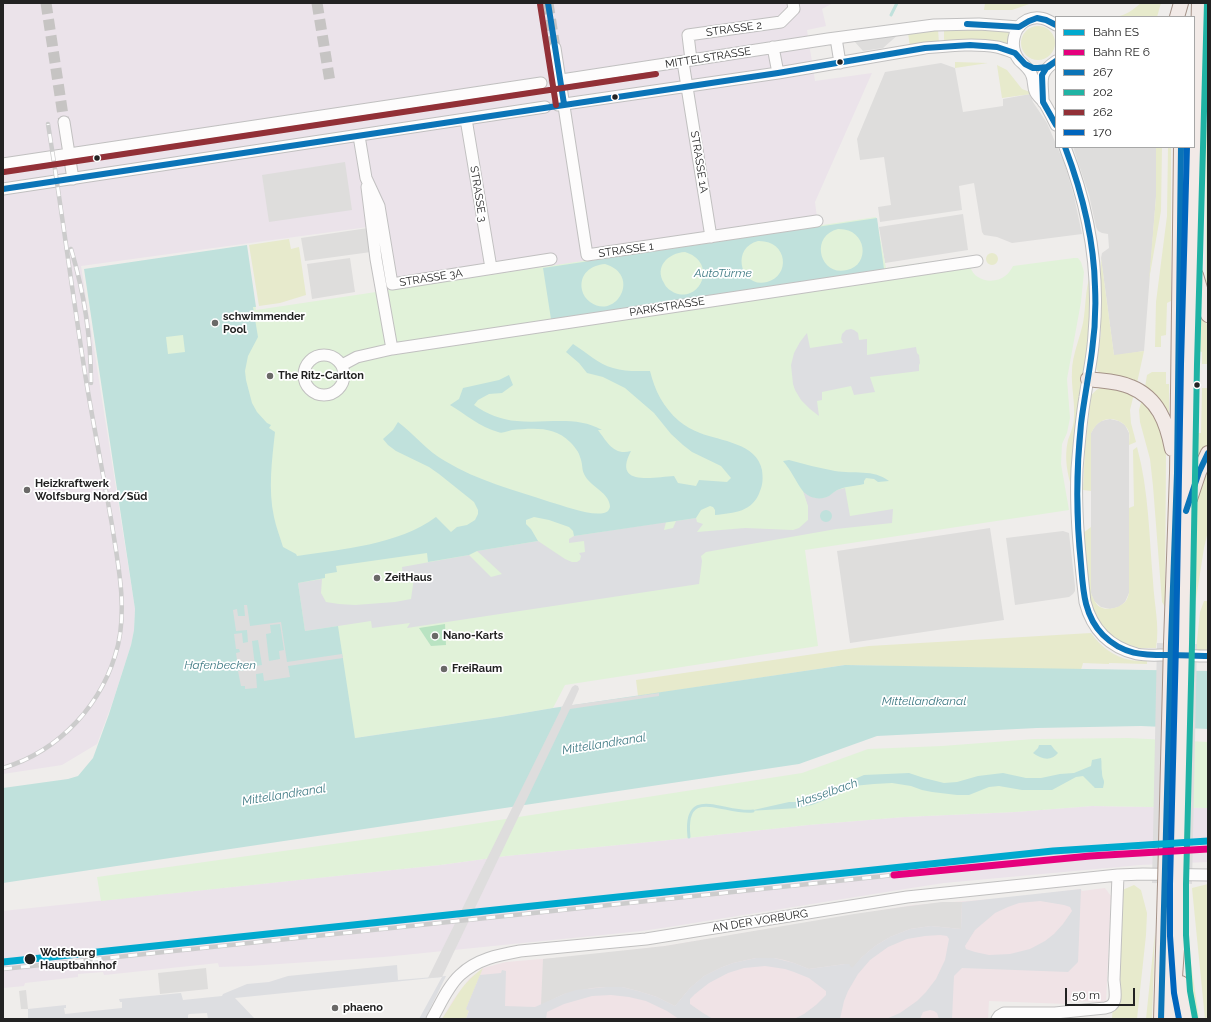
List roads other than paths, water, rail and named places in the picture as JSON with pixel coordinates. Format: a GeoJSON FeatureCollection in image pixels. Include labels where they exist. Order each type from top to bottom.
{"type":"FeatureCollection","features":[{"type":"Feature","properties":{"kind":"main road"},"geometry":{"type":"LineString","coordinates":[[1177,16],[1182,3]]}},
{"type":"Feature","properties":{"kind":"main road"},"geometry":{"type":"LineString","coordinates":[[1182,3],[1183,16]]}},
{"type":"Feature","properties":{"kind":"main road"},"geometry":{"type":"LineString","coordinates":[[1161,1019],[1171,884],[1178,643],[1186,512],[1199,3]]}},
{"type":"Feature","properties":{"kind":"main road"},"geometry":{"type":"LineString","coordinates":[[1178,643],[1177,473],[1181,148]]}},
{"type":"Feature","properties":{"kind":"main road"},"geometry":{"type":"LineString","coordinates":[[1192,261],[1208,316]]}},
{"type":"Feature","properties":{"kind":"main road"},"geometry":{"type":"LineString","coordinates":[[1088,380],[1112,382],[1130,386],[1149,399],[1164,419],[1177,473]]}},
{"type":"Feature","properties":{"kind":"main road"},"geometry":{"type":"LineString","coordinates":[[1186,512],[1199,472],[1208,453]]}},
{"type":"Feature","properties":{"kind":"main road"},"geometry":{"type":"LineString","coordinates":[[1171,884],[1178,935],[1182,992],[1187,1019]]}},
{"type":"Feature","properties":{"kind":"main road"},"geometry":{"type":"LineString","coordinates":[[1172,1019],[1178,935]]}},
{"type":"Feature","properties":{"kind":"street","name":"STRASSE 2"},"geometry":{"type":"LineString","coordinates":[[687,61],[688,35],[781,22],[794,9],[793,3]]}},
{"type":"Feature","properties":{"kind":"street"},"geometry":{"type":"LineString","coordinates":[[1055,24],[1048,19],[1037,18],[1027,20],[1019,27],[1014,35],[1013,44],[1015,53],[1019,60],[1025,65],[1032,76],[1035,93],[1043,102],[1055,123]]}},
{"type":"Feature","properties":{"kind":"street","name":"MITTELSTRASSE"},"geometry":{"type":"LineString","coordinates":[[557,81],[809,42],[934,25],[979,24],[1019,27]]}},
{"type":"Feature","properties":{"kind":"street"},"geometry":{"type":"LineString","coordinates":[[836,38],[840,63]]}},
{"type":"Feature","properties":{"kind":"street"},"geometry":{"type":"LineString","coordinates":[[555,48],[557,81],[561,105],[778,73],[925,48],[948,46],[997,47],[1015,53]]}},
{"type":"Feature","properties":{"kind":"street"},"geometry":{"type":"LineString","coordinates":[[773,48],[778,73]]}},
{"type":"Feature","properties":{"kind":"street","name":"STRASSE 1A"},"geometry":{"type":"LineString","coordinates":[[687,61],[686,86],[711,237]]}},
{"type":"Feature","properties":{"kind":"street"},"geometry":{"type":"LineString","coordinates":[[1025,65],[1036,68],[1052,64]]}},
{"type":"Feature","properties":{"kind":"street"},"geometry":{"type":"LineString","coordinates":[[1043,102],[1042,76],[1052,64]]}},
{"type":"Feature","properties":{"kind":"street"},"geometry":{"type":"LineString","coordinates":[[3,164],[541,83]]}},
{"type":"Feature","properties":{"kind":"street","name":"STRASSE 1"},"geometry":{"type":"LineString","coordinates":[[561,105],[587,255],[817,221]]}},
{"type":"Feature","properties":{"kind":"street"},"geometry":{"type":"LineString","coordinates":[[3,189],[545,107]]}},
{"type":"Feature","properties":{"kind":"street","name":"STRASSE 3"},"geometry":{"type":"LineString","coordinates":[[466,119],[491,268]]}},
{"type":"Feature","properties":{"kind":"street"},"geometry":{"type":"LineString","coordinates":[[64,122],[73,179]]}},
{"type":"Feature","properties":{"kind":"street","name":"STRASSE 3A"},"geometry":{"type":"LineString","coordinates":[[359,136],[366,178],[379,206],[392,284],[551,259]]}},
{"type":"Feature","properties":{"kind":"street"},"geometry":{"type":"LineString","coordinates":[[1065,148],[1082,194],[1089,223],[1095,265],[1094,333],[1079,450],[1077,497],[1079,548],[1087,610],[1094,624],[1103,636],[1119,648],[1138,654],[1208,656]]}},
{"type":"Feature","properties":{"kind":"street"},"geometry":{"type":"LineString","coordinates":[[366,178],[378,271],[392,349]]}},
{"type":"Feature","properties":{"kind":"street","name":"PARKSTRASSE"},"geometry":{"type":"LineString","coordinates":[[342,365],[357,358],[392,349],[977,261]]}},
{"type":"Feature","properties":{"kind":"street"},"geometry":{"type":"LineString","coordinates":[[997,1019],[1004,1013],[1055,1013],[1112,1006],[1115,997],[1114,980],[1118,875]]}},
{"type":"Feature","properties":{"kind":"street","name":"AN DER VORBURG"},"geometry":{"type":"LineString","coordinates":[[432,1019],[451,986],[460,975],[484,959],[520,951],[646,939],[906,897],[1118,875],[1208,875]]}},
{"type":"Feature","properties":{"kind":"water","name":"AutoTürme"},"geometry":{"type":"Polygon","coordinates":[[[877,218],[884,269],[551,319],[543,268],[877,218]],[[838,229],[829,233],[823,239],[821,247],[825,262],[830,268],[838,271],[855,267],[860,261],[862,255],[860,240],[855,234],[848,230],[838,229]],[[758,241],[749,245],[744,251],[742,259],[742,267],[745,274],[751,280],[758,283],[767,282],[775,278],[780,273],[783,266],[783,259],[780,252],[775,246],[768,242],[758,241]],[[685,252],[668,258],[664,262],[661,277],[669,289],[675,293],[684,295],[692,292],[698,287],[702,280],[703,272],[701,264],[695,257],[685,252]],[[605,264],[591,268],[584,275],[582,279],[582,290],[585,297],[590,302],[600,306],[609,306],[616,301],[621,294],[623,286],[622,277],[616,270],[605,264]]]}},
{"type":"Feature","properties":{"kind":"water"},"geometry":{"type":"Polygon","coordinates":[[[247,245],[256,307],[253,307],[258,337],[248,356],[245,371],[246,380],[252,403],[257,412],[267,423],[271,425],[269,428],[275,432],[271,485],[272,506],[283,547],[297,556],[351,548],[387,540],[405,534],[436,517],[451,532],[457,527],[467,525],[475,520],[478,510],[474,502],[429,467],[396,451],[383,439],[393,430],[398,422],[438,457],[483,480],[577,510],[598,514],[609,510],[610,507],[608,499],[586,477],[579,453],[573,445],[558,433],[543,429],[528,429],[512,430],[500,433],[479,424],[450,405],[459,399],[463,388],[499,380],[509,375],[513,385],[502,393],[489,394],[478,400],[474,405],[494,416],[505,419],[528,422],[571,421],[592,425],[602,430],[598,430],[615,450],[620,452],[631,451],[627,462],[627,470],[631,475],[638,477],[647,478],[674,476],[678,483],[696,486],[699,480],[727,482],[731,478],[721,466],[692,452],[683,445],[671,434],[654,413],[625,388],[603,377],[587,373],[579,363],[566,352],[573,344],[597,361],[608,366],[627,371],[650,371],[660,398],[668,410],[679,421],[697,432],[737,444],[753,454],[759,461],[763,476],[757,498],[748,507],[736,512],[715,515],[715,510],[710,506],[701,510],[696,518],[574,536],[573,531],[569,527],[549,520],[534,517],[526,520],[526,524],[531,529],[538,541],[477,551],[469,555],[428,562],[427,553],[336,566],[337,572],[325,574],[325,578],[298,583],[305,631],[338,626],[355,738],[845,665],[1208,671],[1208,729],[1141,726],[1037,728],[877,736],[799,764],[3,883],[3,788],[68,779],[78,776],[93,758],[109,714],[131,645],[134,630],[135,609],[84,269],[247,245]],[[183,335],[166,337],[168,354],[185,352],[183,335]]]}},
{"type":"Feature","properties":{"kind":"water"},"geometry":{"type":"Polygon","coordinates":[[[789,460],[835,471],[870,473],[883,477],[889,481],[878,482],[874,479],[866,478],[864,484],[839,489],[826,498],[814,498],[807,495],[802,490],[783,461],[789,460]]]}},
{"type":"Feature","properties":{"kind":"water"},"geometry":{"type":"Polygon","coordinates":[[[824,510],[828,510],[832,516],[828,522],[824,522],[820,518],[820,514],[824,510]]]}},
{"type":"Feature","properties":{"kind":"water"},"geometry":{"type":"Polygon","coordinates":[[[1039,745],[1051,745],[1058,753],[1049,759],[1039,757],[1033,753],[1039,745]]]}},
{"type":"Feature","properties":{"kind":"water"},"geometry":{"type":"Polygon","coordinates":[[[1101,758],[1102,775],[1104,781],[1103,788],[1095,788],[1083,776],[1076,777],[1052,790],[1022,790],[999,786],[989,787],[969,795],[932,792],[911,786],[892,783],[874,784],[853,786],[812,805],[798,808],[749,811],[789,802],[801,802],[864,775],[909,773],[944,783],[957,782],[978,776],[1003,773],[1026,778],[1041,778],[1074,773],[1091,766],[1092,760],[1101,758]]]}},
{"type":"Feature","properties":{"kind":"waterway"},"geometry":{"type":"LineString","coordinates":[[891,15],[897,3]]}},
{"type":"Feature","properties":{"kind":"waterway","name":"Hasselbach"},"geometry":{"type":"LineString","coordinates":[[689,837],[689,821],[693,811],[699,806],[708,805],[742,811],[753,811]]}},
{"type":"Feature","properties":{"kind":"tunnel"},"geometry":{"type":"LineString","coordinates":[[46,3],[64,122]]}},
{"type":"Feature","properties":{"kind":"tunnel"},"geometry":{"type":"LineString","coordinates":[[317,3],[330,82]]}},
{"type":"Feature","properties":{"kind":"tunnel"},"geometry":{"type":"LineString","coordinates":[[548,3],[555,48]]}},
{"type":"Feature","properties":{"kind":"railway"},"geometry":{"type":"LineString","coordinates":[[3,768],[24,760],[43,750],[61,737],[77,722],[102,686],[111,666],[121,630],[122,600],[117,555],[87,386],[48,124]]}},
{"type":"Feature","properties":{"kind":"railway"},"geometry":{"type":"LineString","coordinates":[[71,249],[80,282],[86,315],[90,349],[91,383]]}},
{"type":"Feature","properties":{"kind":"railway"},"geometry":{"type":"LineString","coordinates":[[3,969],[894,875]]}},
{"type":"Feature","properties":{"kind":"rail line","name":"ES"},"geometry":{"type":"LineString","coordinates":[[3,962],[1053,851],[1208,841]]}},
{"type":"Feature","properties":{"kind":"place","name":"schwimmender Pool"},"geometry":{"type":"Point","coordinates":[215,323]}},
{"type":"Feature","properties":{"kind":"place","name":"The Ritz-Carlton"},"geometry":{"type":"Point","coordinates":[270,376]}},
{"type":"Feature","properties":{"kind":"place","name":"Heizkraftwerk Wolfsburg Nord/Süd"},"geometry":{"type":"Point","coordinates":[27,490]}},
{"type":"Feature","properties":{"kind":"place","name":"ZeitHaus"},"geometry":{"type":"Point","coordinates":[377,578]}},
{"type":"Feature","properties":{"kind":"place","name":"Nano-Karts"},"geometry":{"type":"Point","coordinates":[435,636]}},
{"type":"Feature","properties":{"kind":"place","name":"FreiRaum"},"geometry":{"type":"Point","coordinates":[444,669]}},
{"type":"Feature","properties":{"kind":"place","name":"Wolfsburg Hauptbahnhof"},"geometry":{"type":"Point","coordinates":[30,959]}},
{"type":"Feature","properties":{"kind":"place","name":"phaeno"},"geometry":{"type":"Point","coordinates":[335,1008]}},
{"type":"Feature","properties":{"kind":"water label","name":"Hafenbecken"},"geometry":{"type":"Point","coordinates":[220,665]}},
{"type":"Feature","properties":{"kind":"water label","name":"Mittellandkanal"},"geometry":{"type":"Point","coordinates":[924,701]}},
{"type":"Feature","properties":{"kind":"water label","name":"Mittellandkanal"},"geometry":{"type":"Point","coordinates":[604,744]}},
{"type":"Feature","properties":{"kind":"water label","name":"Mittellandkanal"},"geometry":{"type":"Point","coordinates":[284,795]}}]}
